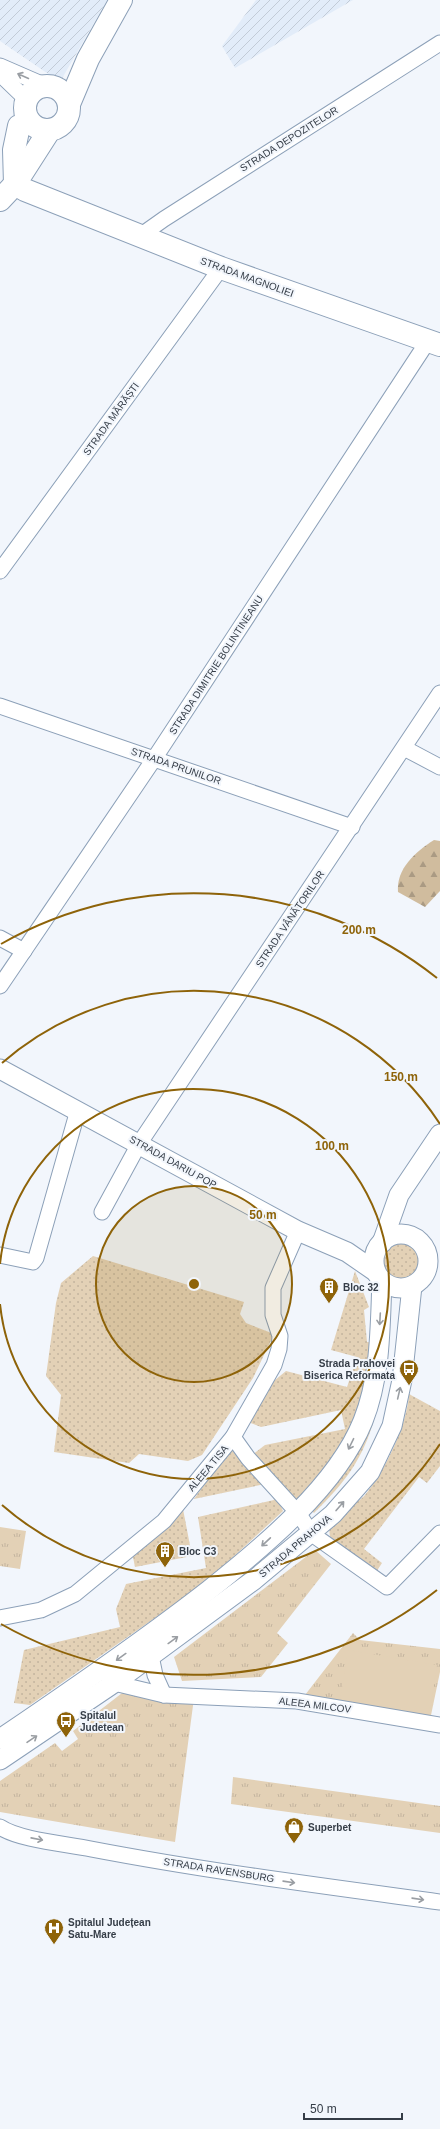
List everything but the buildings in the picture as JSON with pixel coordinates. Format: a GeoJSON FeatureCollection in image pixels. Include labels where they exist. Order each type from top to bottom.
{"type":"FeatureCollection","features":[{"type":"Feature","properties":{"kind":"main road"},"geometry":{"type":"LineString","coordinates":[[0,200],[15,184],[44,139],[67,119],[70,104],[88,59],[121,0]]}},
{"type":"Feature","properties":{"kind":"main road"},"geometry":{"type":"LineString","coordinates":[[15,184],[14,150],[34,90],[50,87],[71,77],[88,59]]}},
{"type":"Feature","properties":{"kind":"main road"},"geometry":{"type":"LineString","coordinates":[[50,87],[63,92],[70,104]]}},
{"type":"Feature","properties":{"kind":"main road"},"geometry":{"type":"LineString","coordinates":[[25,115],[44,139]]}},
{"type":"Feature","properties":{"kind":"main road"},"geometry":{"type":"LineString","coordinates":[[0,149],[25,115]]}},
{"type":"Feature","properties":{"kind":"main road","name":"STRADA MAGNOLIEI"},"geometry":{"type":"LineString","coordinates":[[44,139],[34,161],[36,179],[44,192],[56,202]]}},
{"type":"Feature","properties":{"kind":"main road","name":"STRADA MAGNOLIEI"},"geometry":{"type":"LineString","coordinates":[[15,184],[25,190],[221,268],[434,343]]}},
{"type":"Feature","properties":{"kind":"street","name":"STRADA DEPOZITELOR"},"geometry":{"type":"LineString","coordinates":[[140,236],[164,219],[440,43]]}},
{"type":"Feature","properties":{"kind":"street"},"geometry":{"type":"LineString","coordinates":[[0,66],[50,87]]}},
{"type":"Feature","properties":{"kind":"street"},"geometry":{"type":"LineString","coordinates":[[0,74],[25,115]]}},
{"type":"Feature","properties":{"kind":"street","name":"STRADA MĂRĂȘTI"},"geometry":{"type":"LineString","coordinates":[[0,570],[221,268]]}},
{"type":"Feature","properties":{"kind":"street","name":"STRADA DIMITRIE BOLINTINEANU"},"geometry":{"type":"LineString","coordinates":[[0,986],[434,343]]}},
{"type":"Feature","properties":{"kind":"street","name":"STRADA VÂNĂTORILOR"},"geometry":{"type":"LineString","coordinates":[[102,1212],[139,1144],[440,693]]}},
{"type":"Feature","properties":{"kind":"street","name":"STRADA PRUNILOR"},"geometry":{"type":"LineString","coordinates":[[0,706],[352,827]]}},
{"type":"Feature","properties":{"kind":"street"},"geometry":{"type":"LineString","coordinates":[[404,748],[440,767]]}},
{"type":"Feature","properties":{"kind":"street"},"geometry":{"type":"LineString","coordinates":[[0,938],[24,951]]}},
{"type":"Feature","properties":{"kind":"street","name":"STRADA DARIU POP"},"geometry":{"type":"LineString","coordinates":[[0,1069],[78,1110],[298,1231],[347,1252],[379,1276]]}},
{"type":"Feature","properties":{"kind":"street"},"geometry":{"type":"LineString","coordinates":[[0,1255],[33,1262],[36,1258],[78,1110]]}},
{"type":"Feature","properties":{"kind":"street"},"geometry":{"type":"LineString","coordinates":[[398,1195],[423,1244],[427,1253],[428,1262],[433,1271],[412,1286],[402,1288],[391,1286],[379,1276],[374,1262],[398,1195],[440,1134]]}},
{"type":"Feature","properties":{"kind":"street","name":"ALEEA TISA"},"geometry":{"type":"LineString","coordinates":[[0,1618],[41,1610],[75,1594],[164,1520],[233,1437],[274,1364],[279,1349],[280,1336],[273,1315],[273,1288],[298,1231]]}},
{"type":"Feature","properties":{"kind":"street"},"geometry":{"type":"LineString","coordinates":[[379,1248],[389,1237],[398,1235],[423,1244]]}},
{"type":"Feature","properties":{"kind":"street","name":"STRADA DARIU POP"},"geometry":{"type":"LineString","coordinates":[[347,1252],[379,1248]]}},
{"type":"Feature","properties":{"kind":"street","name":"STRADA PRAHOVA"},"geometry":{"type":"LineString","coordinates":[[0,1760],[109,1677],[156,1632],[249,1558],[298,1513],[346,1455],[363,1420],[376,1376],[379,1276]]}},
{"type":"Feature","properties":{"kind":"street","name":"STRADA PRAHOVA"},"geometry":{"type":"LineString","coordinates":[[0,1739],[109,1677],[151,1656],[254,1580],[312,1534],[333,1514],[370,1472],[392,1426],[402,1380],[412,1286]]}},
{"type":"Feature","properties":{"kind":"street"},"geometry":{"type":"LineString","coordinates":[[233,1437],[248,1458],[298,1513],[312,1534],[387,1587],[440,1534]]}},
{"type":"Feature","properties":{"kind":"street"},"geometry":{"type":"LineString","coordinates":[[151,1656],[155,1676],[164,1695]]}},
{"type":"Feature","properties":{"kind":"street","name":"ALEEA MILCOV"},"geometry":{"type":"LineString","coordinates":[[109,1677],[164,1695],[297,1701],[440,1724]]}},
{"type":"Feature","properties":{"kind":"street","name":"STRADA RAVENSBURG"},"geometry":{"type":"LineString","coordinates":[[0,1827],[24,1836],[109,1852],[255,1876],[440,1902]]}},
{"type":"Feature","properties":{"kind":"shaded area"},"geometry":{"type":"Polygon","coordinates":[[[0,0],[107,0],[60,82],[0,41],[0,0]]]}},
{"type":"Feature","properties":{"kind":"shaded area"},"geometry":{"type":"Polygon","coordinates":[[[256,0],[353,0],[235,68],[222,46],[256,0]]]}},
{"type":"Feature","properties":{"kind":"green space"},"geometry":{"type":"Polygon","coordinates":[[[434,840],[440,841],[440,891],[425,907],[398,892],[398,884],[400,876],[408,862],[420,850],[434,840]]]}},
{"type":"Feature","properties":{"kind":"green space"},"geometry":{"type":"Polygon","coordinates":[[[397,1243],[405,1243],[415,1248],[419,1255],[419,1269],[415,1276],[405,1281],[397,1281],[387,1276],[385,1273],[382,1266],[382,1258],[387,1248],[390,1246],[397,1243]]]}},
{"type":"Feature","properties":{"kind":"green space"},"geometry":{"type":"Polygon","coordinates":[[[93,1256],[244,1302],[240,1314],[246,1323],[274,1334],[253,1378],[202,1455],[188,1461],[139,1454],[129,1463],[54,1452],[61,1395],[46,1376],[56,1303],[61,1283],[93,1256]]]}},
{"type":"Feature","properties":{"kind":"green space"},"geometry":{"type":"Polygon","coordinates":[[[355,1271],[369,1307],[364,1310],[367,1342],[379,1343],[363,1420],[305,1505],[272,1486],[283,1511],[205,1583],[30,1705],[14,1703],[24,1650],[120,1627],[116,1609],[126,1584],[206,1568],[198,1517],[274,1500],[270,1483],[194,1499],[232,1446],[248,1458],[265,1445],[345,1429],[341,1410],[261,1427],[248,1422],[269,1385],[286,1371],[347,1387],[357,1357],[331,1350],[355,1271]]]}},
{"type":"Feature","properties":{"kind":"green space"},"geometry":{"type":"Polygon","coordinates":[[[409,1394],[440,1411],[440,1466],[427,1483],[419,1477],[364,1549],[382,1563],[373,1577],[331,1541],[330,1529],[333,1521],[365,1495],[373,1485],[394,1447],[404,1419],[409,1394]]]}},
{"type":"Feature","properties":{"kind":"green space"},"geometry":{"type":"Polygon","coordinates":[[[375,1416],[359,1458],[335,1491],[314,1513],[308,1507],[370,1417],[375,1416]]]}},
{"type":"Feature","properties":{"kind":"green space"},"geometry":{"type":"Polygon","coordinates":[[[183,1509],[192,1556],[135,1567],[132,1552],[183,1509]]]}},
{"type":"Feature","properties":{"kind":"green space"},"geometry":{"type":"Polygon","coordinates":[[[0,1527],[26,1531],[20,1569],[0,1566],[0,1527]]]}},
{"type":"Feature","properties":{"kind":"green space"},"geometry":{"type":"Polygon","coordinates":[[[315,1550],[331,1564],[277,1633],[288,1643],[261,1677],[182,1681],[174,1657],[315,1550]]]}},
{"type":"Feature","properties":{"kind":"green space"},"geometry":{"type":"Polygon","coordinates":[[[353,1633],[360,1640],[440,1649],[440,1672],[430,1720],[305,1695],[353,1633]]]}},
{"type":"Feature","properties":{"kind":"green space"},"geometry":{"type":"Polygon","coordinates":[[[348,1650],[437,1665],[429,1716],[340,1701],[348,1650]]]}},
{"type":"Feature","properties":{"kind":"green space"},"geometry":{"type":"Polygon","coordinates":[[[126,1690],[194,1698],[175,1842],[0,1812],[0,1781],[55,1743],[62,1751],[78,1739],[73,1731],[126,1690]]]}},
{"type":"Feature","properties":{"kind":"green space"},"geometry":{"type":"Polygon","coordinates":[[[233,1777],[440,1806],[440,1833],[231,1804],[233,1777]]]}},
{"type":"Feature","properties":{"kind":"place","name":"Bloc 32"},"geometry":{"type":"Point","coordinates":[329,1304]}},
{"type":"Feature","properties":{"kind":"place","name":"Strada Prahovei Biserica Reformata"},"geometry":{"type":"Point","coordinates":[409,1386]}},
{"type":"Feature","properties":{"kind":"place","name":"Bloc C3"},"geometry":{"type":"Point","coordinates":[165,1568]}},
{"type":"Feature","properties":{"kind":"place","name":"Spitalul Judetean"},"geometry":{"type":"Point","coordinates":[66,1738]}},
{"type":"Feature","properties":{"kind":"place","name":"Superbet"},"geometry":{"type":"Point","coordinates":[294,1844]}},
{"type":"Feature","properties":{"kind":"place","name":"Spitalul Județean Satu-Mare"},"geometry":{"type":"Point","coordinates":[54,1945]}}]}
